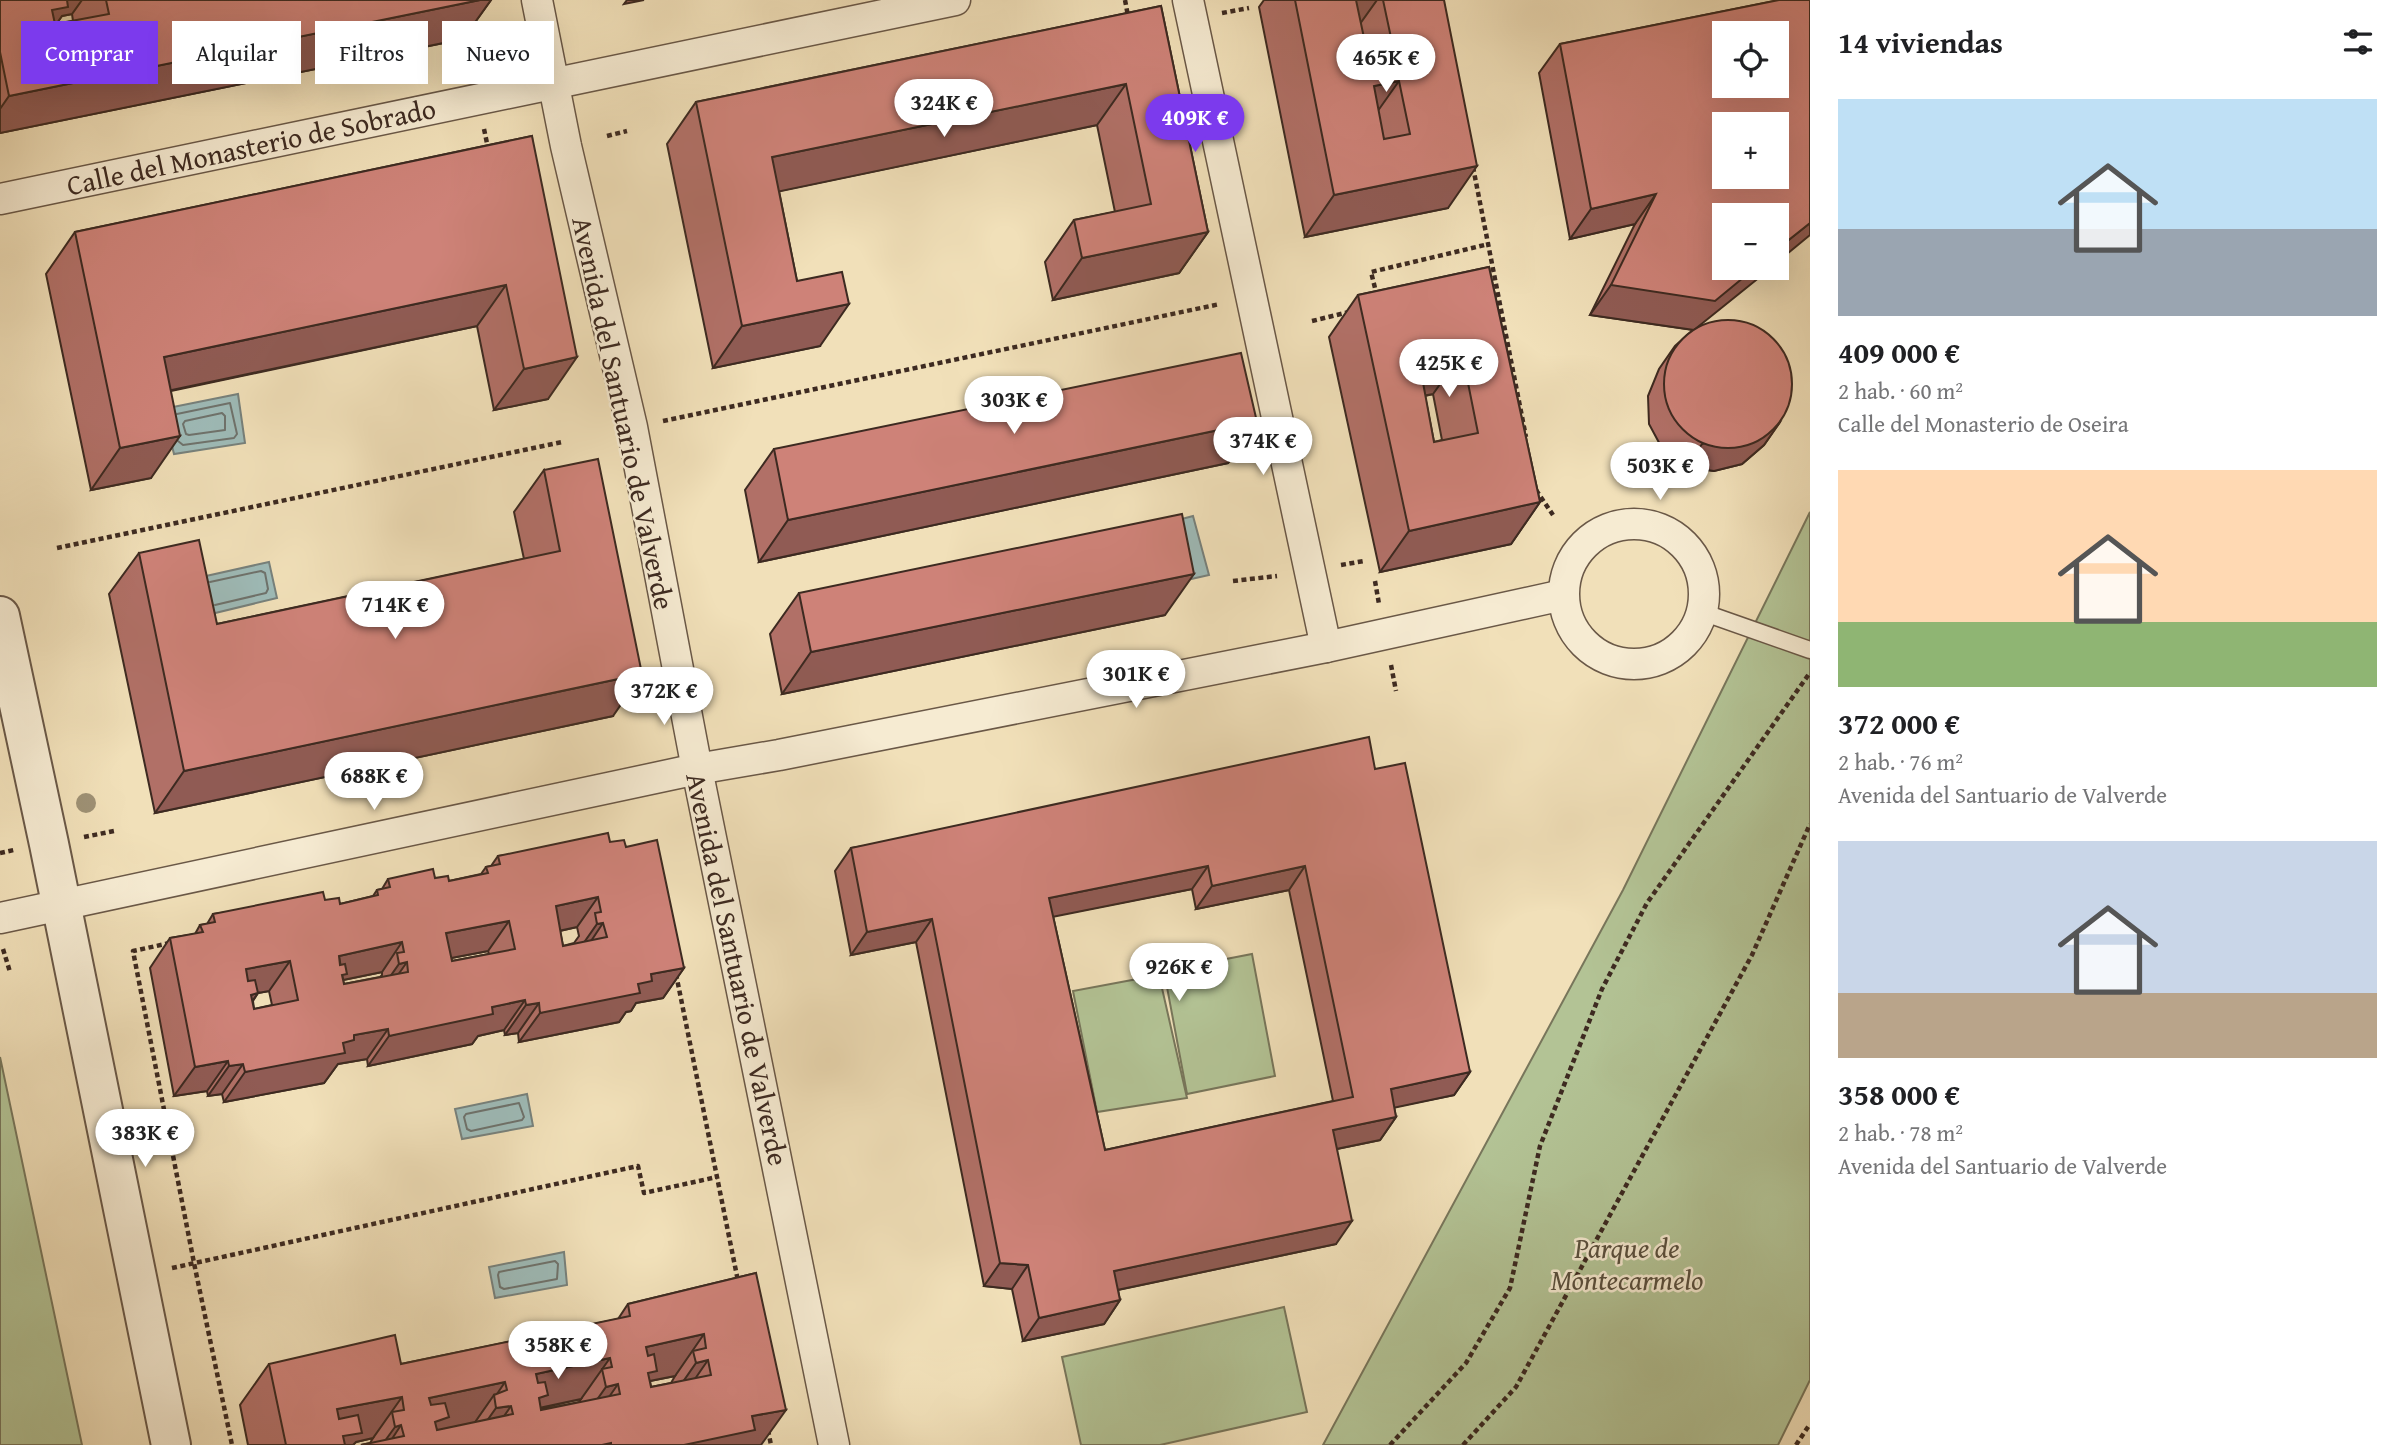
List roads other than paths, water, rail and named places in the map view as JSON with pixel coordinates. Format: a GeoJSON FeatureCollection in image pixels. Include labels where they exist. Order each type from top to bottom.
{"type":"FeatureCollection","features":[{"type":"Feature","properties":{"kind":"street","name":"Avenida del Santuario de Valverde"},"geometry":{"type":"LineString","coordinates":[[537,0],[541,21]]}},
{"type":"Feature","properties":{"kind":"street","name":"Calle del Monasterio de Sobrado"},"geometry":{"type":"LineString","coordinates":[[554,83],[955,0]]}},
{"type":"Feature","properties":{"kind":"street"},"geometry":{"type":"LineString","coordinates":[[1188,0],[1326,646]]}},
{"type":"Feature","properties":{"kind":"street","name":"Calle del Monasterio de Sobrado"},"geometry":{"type":"LineString","coordinates":[[0,199],[548,84]]}},
{"type":"Feature","properties":{"kind":"street","name":"Avenida del Santuario de Valverde"},"geometry":{"type":"LineString","coordinates":[[553,84],[632,428],[697,769],[834,1445]]}},
{"type":"Feature","properties":{"kind":"street"},"geometry":{"type":"LineString","coordinates":[[1643,523],[1665,530],[1685,545],[1698,564],[1704,588],[1702,612],[1693,632],[1678,649],[1658,660],[1636,664],[1614,662],[1593,652],[1577,637],[1567,617],[1563,595],[1566,571],[1596,534],[1618,524],[1643,523]]}},
{"type":"Feature","properties":{"kind":"street"},"geometry":{"type":"LineString","coordinates":[[0,918],[697,769],[1326,646],[1563,595]]}},
{"type":"Feature","properties":{"kind":"street"},"geometry":{"type":"LineString","coordinates":[[0,616],[171,1445]]}},
{"type":"Feature","properties":{"kind":"lane"},"geometry":{"type":"LineString","coordinates":[[1702,612],[1810,650]]}},
{"type":"Feature","properties":{"kind":"water"},"geometry":{"type":"Polygon","coordinates":[[[238,394],[245,443],[174,454],[163,409],[238,394]]]}},
{"type":"Feature","properties":{"kind":"water"},"geometry":{"type":"Polygon","coordinates":[[[1193,516],[1209,575],[1178,582],[1163,524],[1193,516]]]}},
{"type":"Feature","properties":{"kind":"water"},"geometry":{"type":"Polygon","coordinates":[[[269,562],[277,598],[207,615],[197,578],[269,562]]]}},
{"type":"Feature","properties":{"kind":"water"},"geometry":{"type":"Polygon","coordinates":[[[527,1094],[533,1126],[462,1139],[455,1109],[527,1094]]]}},
{"type":"Feature","properties":{"kind":"water"},"geometry":{"type":"Polygon","coordinates":[[[564,1252],[567,1285],[495,1298],[489,1267],[564,1252]]]}},
{"type":"Feature","properties":{"kind":"park label","name":"Parque de Montecarmelo"},"geometry":{"type":"Point","coordinates":[1627,1263]}}]}
